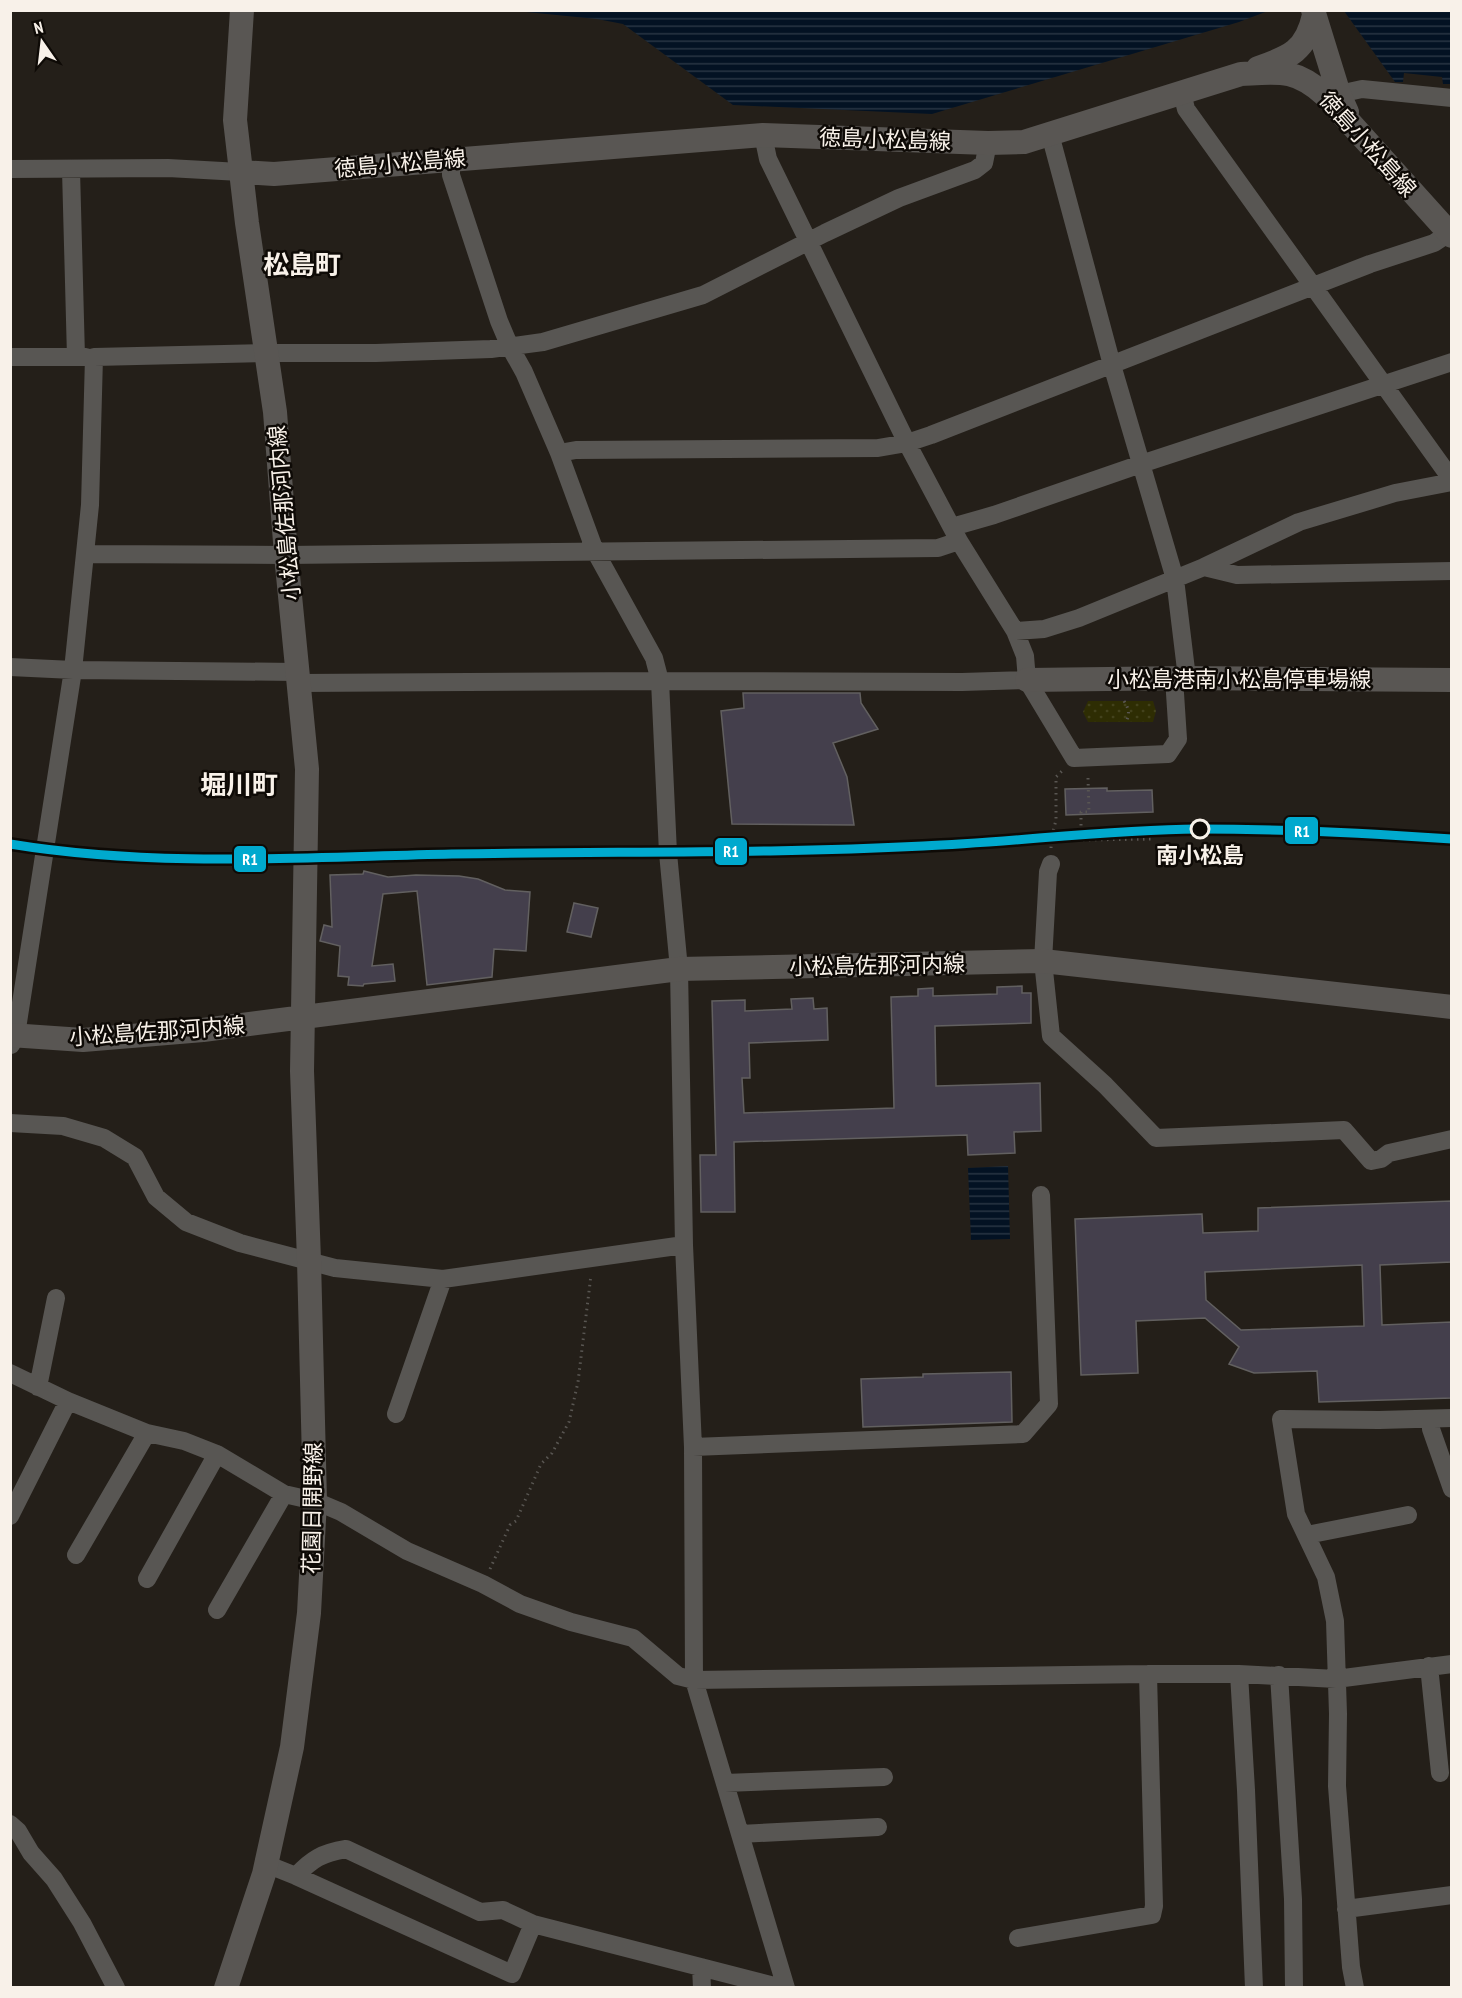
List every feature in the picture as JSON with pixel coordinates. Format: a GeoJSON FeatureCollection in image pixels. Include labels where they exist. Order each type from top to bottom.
{"type":"FeatureCollection","features":[{"type":"Feature","properties":{"kind":"main road","name":"小松島佐那河内線"},"geometry":{"type":"LineString","coordinates":[[242,10],[235,120],[240,172],[275,412],[307,770],[303,1018]]}},
{"type":"Feature","properties":{"kind":"main road"},"geometry":{"type":"LineString","coordinates":[[1241,74],[1278,61],[1299,50],[1310,31],[1313,13]]}},
{"type":"Feature","properties":{"kind":"main road"},"geometry":{"type":"LineString","coordinates":[[1313,13],[1339,94],[1356,131]]}},
{"type":"Feature","properties":{"kind":"main road","name":"徳島小松島線"},"geometry":{"type":"LineString","coordinates":[[240,172],[274,174],[763,135],[988,143],[1024,142],[1241,74],[1271,72],[1292,74],[1310,81],[1337,106],[1356,131],[1450,235]]}},
{"type":"Feature","properties":{"kind":"main road","name":"小松島港南小松島停車場線"},"geometry":{"type":"LineString","coordinates":[[1027,680],[1180,678],[1452,680]]}},
{"type":"Feature","properties":{"kind":"main road","name":"小松島佐那河内線"},"geometry":{"type":"LineString","coordinates":[[12,1039],[83,1040],[203,1030],[679,969],[1043,961],[1451,1006]]}},
{"type":"Feature","properties":{"kind":"main road","name":"花園日開野線"},"geometry":{"type":"LineString","coordinates":[[226,1988],[266,1864],[294,1735],[309,1613],[315,1501],[302,1071],[303,1018]]}},
{"type":"Feature","properties":{"kind":"street"},"geometry":{"type":"LineString","coordinates":[[1339,94],[1362,89],[1452,98]]}},
{"type":"Feature","properties":{"kind":"street"},"geometry":{"type":"LineString","coordinates":[[1015,631],[1044,629],[1079,618],[1204,567],[1299,522],[1395,493],[1452,481],[1186,109],[1182,93]]}},
{"type":"Feature","properties":{"kind":"street"},"geometry":{"type":"LineString","coordinates":[[763,135],[768,159],[907,443],[955,534],[1015,631],[1025,657],[1027,680],[1074,758],[1168,754],[1178,739],[1180,678],[1175,579],[1112,365],[1050,134]]}},
{"type":"Feature","properties":{"kind":"street"},"geometry":{"type":"LineString","coordinates":[[10,357],[265,352],[376,353],[510,347],[543,342],[702,295],[899,198],[975,170],[984,163],[988,143]]}},
{"type":"Feature","properties":{"kind":"street"},"geometry":{"type":"LineString","coordinates":[[451,159],[451,175],[499,321],[559,453],[595,551],[654,658],[660,681],[668,853],[679,969],[684,1245],[693,1447],[694,1680],[784,1988]]}},
{"type":"Feature","properties":{"kind":"street"},"geometry":{"type":"LineString","coordinates":[[10,170],[168,168],[240,172]]}},
{"type":"Feature","properties":{"kind":"street"},"geometry":{"type":"LineString","coordinates":[[12,1039],[73,670],[90,505],[85,357],[71,170]]}},
{"type":"Feature","properties":{"kind":"street"},"geometry":{"type":"LineString","coordinates":[[559,453],[576,450],[878,448],[907,443],[1450,235]]}},
{"type":"Feature","properties":{"kind":"street"},"geometry":{"type":"LineString","coordinates":[[85,554],[286,555],[938,548],[955,534],[994,515],[1452,362]]}},
{"type":"Feature","properties":{"kind":"street"},"geometry":{"type":"LineString","coordinates":[[1204,567],[1237,575],[1452,571]]}},
{"type":"Feature","properties":{"kind":"street"},"geometry":{"type":"LineString","coordinates":[[10,667],[298,677],[660,681],[962,682],[1027,680]]}},
{"type":"Feature","properties":{"kind":"street"},"geometry":{"type":"LineString","coordinates":[[1051,864],[1048,872],[1043,961],[1051,1036],[1105,1085],[1156,1138],[1344,1130],[1371,1161],[1381,1159],[1389,1153],[1452,1139]]}},
{"type":"Feature","properties":{"kind":"street"},"geometry":{"type":"LineString","coordinates":[[10,1124],[63,1126],[104,1138],[135,1157],[156,1197],[186,1222],[240,1243],[335,1268],[443,1279],[684,1245]]}},
{"type":"Feature","properties":{"kind":"street"},"geometry":{"type":"LineString","coordinates":[[693,1447],[1023,1434],[1049,1404],[1041,1195]]}},
{"type":"Feature","properties":{"kind":"street"},"geometry":{"type":"LineString","coordinates":[[396,1414],[443,1279]]}},
{"type":"Feature","properties":{"kind":"street"},"geometry":{"type":"LineString","coordinates":[[38,1387],[56,1299]]}},
{"type":"Feature","properties":{"kind":"street"},"geometry":{"type":"LineString","coordinates":[[10,1373],[68,1401],[147,1433],[184,1441],[216,1454],[284,1494],[315,1501],[341,1512],[407,1551],[483,1584],[520,1604],[571,1622],[633,1638],[678,1676],[694,1680],[1149,1674],[1279,1675],[1336,1679],[1452,1664]]}},
{"type":"Feature","properties":{"kind":"street"},"geometry":{"type":"LineString","coordinates":[[10,1516],[68,1401]]}},
{"type":"Feature","properties":{"kind":"street"},"geometry":{"type":"LineString","coordinates":[[1355,1988],[1346,1909],[1337,1786],[1335,1621],[1326,1577],[1296,1514],[1281,1419],[1452,1418]]}},
{"type":"Feature","properties":{"kind":"street"},"geometry":{"type":"LineString","coordinates":[[1431,1419],[1431,1429],[1452,1489]]}},
{"type":"Feature","properties":{"kind":"street"},"geometry":{"type":"LineString","coordinates":[[76,1555],[147,1433]]}},
{"type":"Feature","properties":{"kind":"street"},"geometry":{"type":"LineString","coordinates":[[147,1579],[216,1454]]}},
{"type":"Feature","properties":{"kind":"street"},"geometry":{"type":"LineString","coordinates":[[217,1610],[284,1494]]}},
{"type":"Feature","properties":{"kind":"street"},"geometry":{"type":"LineString","coordinates":[[1307,1534],[1408,1515]]}},
{"type":"Feature","properties":{"kind":"street"},"geometry":{"type":"LineString","coordinates":[[1429,1666],[1440,1773]]}},
{"type":"Feature","properties":{"kind":"street"},"geometry":{"type":"LineString","coordinates":[[1018,1938],[1152,1915],[1149,1674]]}},
{"type":"Feature","properties":{"kind":"street"},"geometry":{"type":"LineString","coordinates":[[1239,1674],[1254,1988]]}},
{"type":"Feature","properties":{"kind":"street"},"geometry":{"type":"LineString","coordinates":[[1279,1675],[1293,1899],[1294,1988]]}},
{"type":"Feature","properties":{"kind":"street"},"geometry":{"type":"LineString","coordinates":[[725,1783],[884,1777]]}},
{"type":"Feature","properties":{"kind":"street"},"geometry":{"type":"LineString","coordinates":[[10,1824],[18,1831],[31,1853],[54,1879],[82,1923],[116,1988]]}},
{"type":"Feature","properties":{"kind":"street"},"geometry":{"type":"LineString","coordinates":[[740,1834],[878,1827]]}},
{"type":"Feature","properties":{"kind":"street"},"geometry":{"type":"LineString","coordinates":[[296,1876],[308,1863],[326,1852],[345,1849],[480,1912],[502,1910],[533,1924],[784,1988]]}},
{"type":"Feature","properties":{"kind":"street"},"geometry":{"type":"LineString","coordinates":[[266,1864],[512,1974],[533,1924]]}},
{"type":"Feature","properties":{"kind":"street"},"geometry":{"type":"LineString","coordinates":[[1346,1909],[1452,1895]]}},
{"type":"Feature","properties":{"kind":"street"},"geometry":{"type":"LineString","coordinates":[[701,1967],[702,1988]]}},
{"type":"Feature","properties":{"kind":"path"},"geometry":{"type":"LineString","coordinates":[[1124,701],[1129,716],[1126,722]]}},
{"type":"Feature","properties":{"kind":"path"},"geometry":{"type":"LineString","coordinates":[[1051,864],[1052,836],[1056,820],[1056,777],[1074,758]]}},
{"type":"Feature","properties":{"kind":"path"},"geometry":{"type":"LineString","coordinates":[[1088,778],[1089,812],[1081,812],[1081,840],[1154,839]]}},
{"type":"Feature","properties":{"kind":"path"},"geometry":{"type":"LineString","coordinates":[[483,1584],[510,1525],[516,1521],[542,1464],[552,1454],[569,1422],[578,1382],[594,1258]]}},
{"type":"Feature","properties":{"kind":"shaded area"},"geometry":{"type":"Polygon","coordinates":[[[1088,701],[1153,701],[1156,711],[1153,722],[1088,722],[1083,712],[1088,701]]]}},
{"type":"Feature","properties":{"kind":"water"},"geometry":{"type":"Polygon","coordinates":[[[516,11],[1268,11],[1239,22],[932,114],[733,105],[623,24],[597,19],[516,11]]]}},
{"type":"Feature","properties":{"kind":"water"},"geometry":{"type":"Polygon","coordinates":[[[1344,11],[1451,11],[1451,84],[1443,84],[1442,77],[1404,73],[1403,82],[1395,82],[1344,11]]]}},
{"type":"Feature","properties":{"kind":"water"},"geometry":{"type":"Polygon","coordinates":[[[1008,1166],[1010,1239],[971,1240],[968,1168],[1008,1166]]]}},
{"type":"Feature","properties":{"kind":"building"},"geometry":{"type":"Polygon","coordinates":[[[743,693],[860,693],[861,703],[878,729],[833,743],[847,777],[854,825],[732,824],[721,711],[744,708],[743,693]]]}},
{"type":"Feature","properties":{"kind":"building"},"geometry":{"type":"Polygon","coordinates":[[[1107,788],[1107,791],[1152,790],[1153,812],[1066,815],[1065,789],[1107,788]]]}},
{"type":"Feature","properties":{"kind":"building"},"geometry":{"type":"Polygon","coordinates":[[[364,871],[388,877],[459,876],[478,879],[505,890],[530,892],[526,951],[494,949],[492,977],[427,985],[417,891],[383,894],[372,966],[393,964],[395,981],[364,984],[363,986],[348,985],[349,977],[338,976],[340,946],[320,941],[324,925],[332,927],[330,875],[363,874],[364,871]]]}},
{"type":"Feature","properties":{"kind":"building"},"geometry":{"type":"Polygon","coordinates":[[[574,903],[598,908],[591,937],[567,932],[574,903]]]}},
{"type":"Feature","properties":{"kind":"building"},"geometry":{"type":"Polygon","coordinates":[[[1022,986],[1022,993],[1031,993],[1031,1023],[935,1026],[936,1086],[1040,1083],[1041,1131],[1014,1132],[1015,1153],[968,1155],[967,1135],[734,1142],[735,1212],[701,1212],[700,1155],[716,1155],[712,1001],[745,1000],[745,1011],[792,1009],[791,999],[813,998],[814,1009],[827,1008],[828,1040],[749,1043],[750,1078],[742,1078],[744,1113],[894,1108],[891,997],[918,996],[918,989],[933,988],[933,996],[997,994],[997,987],[1022,986]]]}},
{"type":"Feature","properties":{"kind":"building"},"geometry":{"type":"Polygon","coordinates":[[[1452,1201],[1452,1262],[1380,1265],[1382,1325],[1452,1322],[1452,1398],[1319,1402],[1317,1371],[1254,1373],[1229,1364],[1239,1347],[1205,1318],[1136,1321],[1138,1373],[1081,1375],[1075,1219],[1202,1214],[1203,1233],[1258,1231],[1258,1208],[1452,1201]],[[1362,1265],[1205,1272],[1206,1300],[1241,1330],[1364,1326],[1362,1265]]]}},
{"type":"Feature","properties":{"kind":"building"},"geometry":{"type":"Polygon","coordinates":[[[1011,1372],[1012,1422],[863,1427],[861,1379],[923,1377],[923,1374],[1011,1372]]]}},
{"type":"Feature","properties":{"kind":"transit line","name":"R1"},"geometry":{"type":"LineString","coordinates":[[10,844],[120,856],[231,859],[864,849],[1198,829],[1325,832],[1452,839]]}},
{"type":"Feature","properties":{"kind":"place","name":"南小松島"},"geometry":{"type":"Point","coordinates":[1200,829]}},
{"type":"Feature","properties":{"kind":"district","name":"松島町"},"geometry":{"type":"Point","coordinates":[302,265]}},
{"type":"Feature","properties":{"kind":"district","name":"堀川町"},"geometry":{"type":"Point","coordinates":[239,785]}}]}
